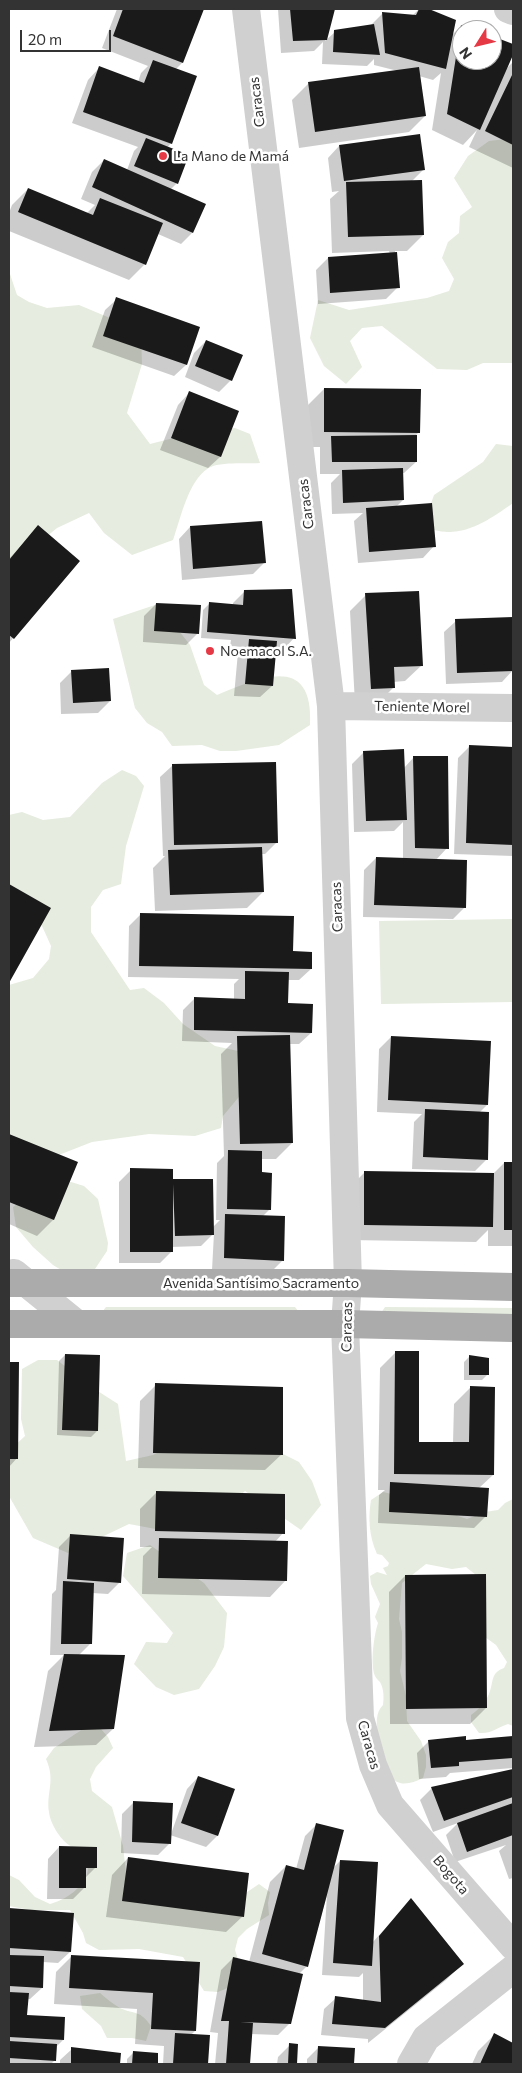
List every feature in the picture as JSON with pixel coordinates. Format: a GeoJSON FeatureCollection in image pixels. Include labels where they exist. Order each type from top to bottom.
{"type":"FeatureCollection","features":[{"type":"Feature","properties":{"kind":"main road","name":"Avenida Santísimo Sacramento"},"geometry":{"type":"LineString","coordinates":[[14,1278],[513,1287]]}},
{"type":"Feature","properties":{"kind":"main road"},"geometry":{"type":"LineString","coordinates":[[9,1324],[345,1324],[513,1328]]}},
{"type":"Feature","properties":{"kind":"street","name":"Caracas"},"geometry":{"type":"LineString","coordinates":[[246,9],[331,706],[348,1283],[345,1324],[360,1718],[373,1765],[390,1805]]}},
{"type":"Feature","properties":{"kind":"street"},"geometry":{"type":"LineString","coordinates":[[508,9],[513,11]]}},
{"type":"Feature","properties":{"kind":"street","name":"Teniente Morel"},"geometry":{"type":"LineString","coordinates":[[331,706],[513,708]]}},
{"type":"Feature","properties":{"kind":"street"},"geometry":{"type":"LineString","coordinates":[[14,1278],[77,1324]]}},
{"type":"Feature","properties":{"kind":"street","name":"Bogota"},"geometry":{"type":"LineString","coordinates":[[390,1805],[513,1946]]}},
{"type":"Feature","properties":{"kind":"street"},"geometry":{"type":"LineString","coordinates":[[411,2064],[426,2038],[513,1969]]}},
{"type":"Feature","properties":{"kind":"shaded area"},"geometry":{"type":"Polygon","coordinates":[[[506,139],[513,142],[513,363],[483,363],[467,370],[437,369],[382,326],[362,328],[350,341],[362,367],[346,384],[324,366],[310,338],[318,300],[349,310],[427,298],[449,291],[454,279],[442,258],[448,242],[459,233],[460,216],[472,207],[454,178],[468,156],[489,141],[506,139]]]}},
{"type":"Feature","properties":{"kind":"shaded area"},"geometry":{"type":"Polygon","coordinates":[[[9,271],[17,295],[29,302],[47,308],[79,305],[110,318],[141,336],[142,364],[127,413],[150,444],[201,431],[235,428],[250,434],[260,463],[218,465],[205,471],[198,478],[187,498],[173,540],[132,555],[104,533],[89,513],[57,528],[41,541],[9,559],[9,271]]]}},
{"type":"Feature","properties":{"kind":"shaded area"},"geometry":{"type":"Polygon","coordinates":[[[496,444],[513,446],[513,503],[495,516],[476,526],[456,532],[434,530],[428,512],[434,495],[483,462],[496,444]]]}},
{"type":"Feature","properties":{"kind":"shaded area"},"geometry":{"type":"Polygon","coordinates":[[[158,604],[190,645],[204,685],[217,695],[249,682],[265,678],[280,676],[293,679],[303,687],[309,702],[310,725],[279,745],[236,751],[220,751],[202,745],[172,746],[162,732],[147,723],[135,708],[113,619],[158,604]]]}},
{"type":"Feature","properties":{"kind":"shaded area"},"geometry":{"type":"Polygon","coordinates":[[[122,770],[136,776],[144,786],[126,846],[121,884],[103,890],[91,907],[91,932],[130,990],[144,988],[164,1003],[183,1024],[215,1046],[238,1051],[243,1092],[223,1116],[221,1128],[195,1136],[149,1134],[92,1142],[51,1158],[9,1148],[9,985],[33,978],[49,959],[51,946],[42,926],[19,894],[9,893],[9,815],[22,812],[43,820],[70,817],[102,783],[122,770]]]}},
{"type":"Feature","properties":{"kind":"shaded area"},"geometry":{"type":"Polygon","coordinates":[[[513,919],[513,1002],[381,1004],[379,921],[513,919]]]}},
{"type":"Feature","properties":{"kind":"shaded area"},"geometry":{"type":"Polygon","coordinates":[[[71,1182],[84,1186],[98,1199],[108,1243],[107,1251],[91,1275],[71,1276],[53,1265],[33,1247],[16,1227],[13,1207],[23,1200],[71,1182]]]}},
{"type":"Feature","properties":{"kind":"shaded area"},"geometry":{"type":"Polygon","coordinates":[[[106,1307],[295,1307],[298,1311],[102,1312],[106,1307]]]}},
{"type":"Feature","properties":{"kind":"shaded area"},"geometry":{"type":"Polygon","coordinates":[[[385,1307],[513,1308],[513,1317],[381,1313],[385,1307]]]}},
{"type":"Feature","properties":{"kind":"shaded area"},"geometry":{"type":"Polygon","coordinates":[[[38,1360],[57,1360],[93,1388],[118,1404],[126,1461],[153,1455],[176,1443],[281,1453],[299,1462],[312,1481],[321,1505],[301,1530],[245,1491],[227,1507],[161,1530],[129,1524],[68,1553],[33,1538],[9,1496],[9,1451],[25,1436],[21,1419],[22,1369],[38,1360]]]}},
{"type":"Feature","properties":{"kind":"shaded area"},"geometry":{"type":"Polygon","coordinates":[[[383,1492],[449,1507],[458,1516],[467,1519],[485,1512],[498,1510],[505,1503],[513,1499],[513,1726],[508,1724],[490,1732],[479,1733],[471,1722],[471,1715],[481,1706],[491,1690],[494,1675],[504,1668],[507,1662],[496,1645],[485,1637],[476,1575],[466,1567],[452,1569],[426,1564],[402,1583],[399,1619],[402,1632],[400,1671],[406,1696],[407,1721],[421,1741],[426,1755],[426,1767],[423,1778],[404,1784],[396,1781],[389,1774],[377,1729],[379,1711],[383,1705],[383,1694],[380,1682],[375,1676],[373,1657],[378,1623],[375,1617],[380,1604],[371,1584],[370,1576],[377,1572],[387,1575],[383,1568],[388,1566],[389,1563],[382,1555],[377,1554],[374,1547],[370,1527],[370,1514],[371,1500],[383,1492]]]}},
{"type":"Feature","properties":{"kind":"shaded area"},"geometry":{"type":"Polygon","coordinates":[[[150,1545],[204,1583],[227,1613],[224,1647],[215,1666],[199,1689],[174,1695],[156,1687],[134,1664],[146,1642],[167,1643],[173,1633],[123,1576],[127,1553],[150,1545]]]}},
{"type":"Feature","properties":{"kind":"shaded area"},"geometry":{"type":"Polygon","coordinates":[[[86,1727],[100,1728],[108,1737],[113,1748],[96,1767],[90,1779],[92,1791],[112,1807],[123,1846],[126,1873],[228,1905],[259,1884],[270,1892],[268,1903],[269,1915],[247,1929],[238,1938],[235,1950],[239,1962],[230,1987],[218,1992],[204,1991],[183,1957],[139,1949],[99,1950],[86,1943],[83,1933],[70,1910],[30,1910],[9,1906],[9,1875],[19,1880],[35,1897],[50,1904],[67,1897],[81,1885],[86,1877],[87,1861],[82,1852],[71,1846],[59,1835],[51,1821],[48,1805],[51,1780],[46,1759],[54,1748],[86,1727]]]}},
{"type":"Feature","properties":{"kind":"shaded area"},"geometry":{"type":"Polygon","coordinates":[[[100,1993],[120,2008],[144,2017],[151,2026],[146,2041],[132,2038],[107,2038],[101,2026],[82,2009],[80,1996],[100,1993]]]}},
{"type":"Feature","properties":{"kind":"building"},"geometry":{"type":"Polygon","coordinates":[[[123,9],[204,9],[183,63],[113,36],[123,9]]]}},
{"type":"Feature","properties":{"kind":"building"},"geometry":{"type":"Polygon","coordinates":[[[290,9],[335,9],[327,40],[293,41],[290,9]]]}},
{"type":"Feature","properties":{"kind":"building"},"geometry":{"type":"Polygon","coordinates":[[[419,9],[429,9],[456,20],[452,20],[452,40],[446,69],[385,53],[382,12],[416,15],[419,9]]]}},
{"type":"Feature","properties":{"kind":"building"},"geometry":{"type":"Polygon","coordinates":[[[374,24],[380,55],[333,52],[334,30],[374,24]]]}},
{"type":"Feature","properties":{"kind":"building"},"geometry":{"type":"Polygon","coordinates":[[[502,40],[513,44],[513,55],[480,130],[447,114],[454,70],[502,70],[502,40]]]}},
{"type":"Feature","properties":{"kind":"building"},"geometry":{"type":"Polygon","coordinates":[[[153,60],[197,76],[172,144],[83,112],[99,66],[144,83],[153,60]]]}},
{"type":"Feature","properties":{"kind":"building"},"geometry":{"type":"Polygon","coordinates":[[[419,67],[426,116],[315,132],[308,82],[419,67]]]}},
{"type":"Feature","properties":{"kind":"building"},"geometry":{"type":"Polygon","coordinates":[[[513,73],[513,145],[485,131],[513,73]]]}},
{"type":"Feature","properties":{"kind":"building"},"geometry":{"type":"Polygon","coordinates":[[[420,134],[425,170],[344,181],[339,145],[420,134]]]}},
{"type":"Feature","properties":{"kind":"building"},"geometry":{"type":"Polygon","coordinates":[[[146,138],[189,155],[178,184],[134,166],[146,138]]]}},
{"type":"Feature","properties":{"kind":"building"},"geometry":{"type":"Polygon","coordinates":[[[104,159],[206,204],[193,233],[92,187],[104,159]]]}},
{"type":"Feature","properties":{"kind":"building"},"geometry":{"type":"Polygon","coordinates":[[[422,180],[424,235],[348,237],[346,182],[422,180]]]}},
{"type":"Feature","properties":{"kind":"building"},"geometry":{"type":"Polygon","coordinates":[[[28,188],[93,215],[100,198],[163,223],[146,265],[18,212],[28,188]]]}},
{"type":"Feature","properties":{"kind":"building"},"geometry":{"type":"Polygon","coordinates":[[[397,252],[400,288],[330,293],[328,257],[397,252]]]}},
{"type":"Feature","properties":{"kind":"building"},"geometry":{"type":"Polygon","coordinates":[[[116,297],[200,327],[187,365],[103,336],[116,297]]]}},
{"type":"Feature","properties":{"kind":"building"},"geometry":{"type":"Polygon","coordinates":[[[206,340],[243,355],[232,381],[195,366],[206,340]]]}},
{"type":"Feature","properties":{"kind":"building"},"geometry":{"type":"Polygon","coordinates":[[[324,388],[421,389],[420,433],[324,432],[324,388]]]}},
{"type":"Feature","properties":{"kind":"building"},"geometry":{"type":"Polygon","coordinates":[[[189,391],[239,411],[221,457],[171,438],[189,391]]]}},
{"type":"Feature","properties":{"kind":"building"},"geometry":{"type":"Polygon","coordinates":[[[417,435],[417,462],[332,462],[331,436],[417,435]]]}},
{"type":"Feature","properties":{"kind":"building"},"geometry":{"type":"Polygon","coordinates":[[[403,468],[404,500],[343,503],[342,470],[403,468]]]}},
{"type":"Feature","properties":{"kind":"building"},"geometry":{"type":"Polygon","coordinates":[[[432,503],[436,547],[369,552],[366,508],[432,503]]]}},
{"type":"Feature","properties":{"kind":"building"},"geometry":{"type":"Polygon","coordinates":[[[262,521],[266,563],[193,569],[190,526],[262,521]]]}},
{"type":"Feature","properties":{"kind":"building"},"geometry":{"type":"Polygon","coordinates":[[[38,525],[80,561],[14,639],[9,635],[9,560],[38,525]]]}},
{"type":"Feature","properties":{"kind":"building"},"geometry":{"type":"Polygon","coordinates":[[[292,589],[296,639],[207,632],[209,602],[243,605],[244,590],[292,589]]]}},
{"type":"Feature","properties":{"kind":"building"},"geometry":{"type":"Polygon","coordinates":[[[419,591],[423,666],[394,667],[395,688],[371,689],[365,593],[419,591]]]}},
{"type":"Feature","properties":{"kind":"building"},"geometry":{"type":"Polygon","coordinates":[[[156,603],[201,605],[199,634],[154,631],[156,603]]]}},
{"type":"Feature","properties":{"kind":"building"},"geometry":{"type":"Polygon","coordinates":[[[513,617],[513,671],[457,673],[455,619],[513,617]]]}},
{"type":"Feature","properties":{"kind":"building"},"geometry":{"type":"Polygon","coordinates":[[[249,639],[277,641],[273,686],[245,684],[249,639]]]}},
{"type":"Feature","properties":{"kind":"building"},"geometry":{"type":"Polygon","coordinates":[[[109,668],[111,701],[73,703],[71,670],[109,668]]]}},
{"type":"Feature","properties":{"kind":"building"},"geometry":{"type":"Polygon","coordinates":[[[469,745],[513,747],[513,845],[466,843],[469,745]]]}},
{"type":"Feature","properties":{"kind":"building"},"geometry":{"type":"Polygon","coordinates":[[[404,749],[407,820],[366,821],[363,751],[404,749]]]}},
{"type":"Feature","properties":{"kind":"building"},"geometry":{"type":"Polygon","coordinates":[[[413,756],[448,756],[449,849],[415,848],[413,756]]]}},
{"type":"Feature","properties":{"kind":"building"},"geometry":{"type":"Polygon","coordinates":[[[276,762],[278,843],[174,845],[172,764],[276,762]]]}},
{"type":"Feature","properties":{"kind":"building"},"geometry":{"type":"Polygon","coordinates":[[[262,847],[264,892],[170,895],[168,850],[262,847]]]}},
{"type":"Feature","properties":{"kind":"building"},"geometry":{"type":"Polygon","coordinates":[[[376,857],[467,860],[466,908],[374,905],[376,857]]]}},
{"type":"Feature","properties":{"kind":"building"},"geometry":{"type":"Polygon","coordinates":[[[9,884],[51,908],[9,983],[9,884]]]}},
{"type":"Feature","properties":{"kind":"building"},"geometry":{"type":"Polygon","coordinates":[[[140,913],[294,916],[293,951],[312,952],[312,969],[139,966],[140,913]]]}},
{"type":"Feature","properties":{"kind":"building"},"geometry":{"type":"Polygon","coordinates":[[[245,971],[289,972],[288,1003],[313,1004],[312,1033],[194,1030],[194,997],[245,999],[245,971]]]}},
{"type":"Feature","properties":{"kind":"building"},"geometry":{"type":"Polygon","coordinates":[[[290,1035],[293,1143],[240,1144],[237,1036],[290,1035]]]}},
{"type":"Feature","properties":{"kind":"building"},"geometry":{"type":"Polygon","coordinates":[[[391,1036],[491,1041],[488,1105],[388,1100],[391,1036]]]}},
{"type":"Feature","properties":{"kind":"building"},"geometry":{"type":"Polygon","coordinates":[[[425,1109],[489,1112],[488,1160],[423,1157],[425,1109]]]}},
{"type":"Feature","properties":{"kind":"building"},"geometry":{"type":"Polygon","coordinates":[[[9,1134],[78,1162],[54,1220],[9,1202],[9,1134]]]}},
{"type":"Feature","properties":{"kind":"building"},"geometry":{"type":"Polygon","coordinates":[[[228,1150],[262,1151],[262,1172],[272,1173],[271,1210],[227,1209],[228,1150]]]}},
{"type":"Feature","properties":{"kind":"building"},"geometry":{"type":"Polygon","coordinates":[[[504,1162],[513,1162],[513,1230],[504,1230],[504,1162]]]}},
{"type":"Feature","properties":{"kind":"building"},"geometry":{"type":"Polygon","coordinates":[[[130,1168],[173,1169],[173,1179],[213,1179],[214,1235],[175,1236],[173,1184],[173,1252],[130,1252],[130,1168]]]}},
{"type":"Feature","properties":{"kind":"building"},"geometry":{"type":"Polygon","coordinates":[[[364,1171],[494,1173],[493,1227],[364,1225],[364,1171]]]}},
{"type":"Feature","properties":{"kind":"building"},"geometry":{"type":"Polygon","coordinates":[[[225,1214],[285,1216],[284,1261],[224,1258],[225,1214]]]}},
{"type":"Feature","properties":{"kind":"building"},"geometry":{"type":"Polygon","coordinates":[[[395,1351],[419,1351],[419,1442],[469,1442],[470,1386],[495,1387],[494,1475],[394,1474],[395,1351]]]}},
{"type":"Feature","properties":{"kind":"building"},"geometry":{"type":"Polygon","coordinates":[[[65,1354],[100,1355],[98,1431],[62,1430],[65,1354]]]}},
{"type":"Feature","properties":{"kind":"building"},"geometry":{"type":"Polygon","coordinates":[[[469,1355],[489,1358],[489,1375],[469,1375],[469,1355]]]}},
{"type":"Feature","properties":{"kind":"building"},"geometry":{"type":"Polygon","coordinates":[[[9,1362],[19,1362],[18,1459],[9,1459],[9,1362]]]}},
{"type":"Feature","properties":{"kind":"building"},"geometry":{"type":"Polygon","coordinates":[[[155,1383],[283,1387],[283,1455],[153,1453],[155,1383]]]}},
{"type":"Feature","properties":{"kind":"building"},"geometry":{"type":"Polygon","coordinates":[[[390,1482],[489,1488],[487,1517],[389,1512],[390,1482]]]}},
{"type":"Feature","properties":{"kind":"building"},"geometry":{"type":"Polygon","coordinates":[[[156,1491],[285,1494],[285,1534],[155,1531],[156,1491]]]}},
{"type":"Feature","properties":{"kind":"building"},"geometry":{"type":"Polygon","coordinates":[[[70,1534],[124,1538],[121,1583],[67,1579],[70,1534]]]}},
{"type":"Feature","properties":{"kind":"building"},"geometry":{"type":"Polygon","coordinates":[[[159,1538],[288,1541],[287,1581],[158,1578],[159,1538]]]}},
{"type":"Feature","properties":{"kind":"building"},"geometry":{"type":"Polygon","coordinates":[[[486,1574],[487,1708],[406,1709],[405,1575],[486,1574]]]}},
{"type":"Feature","properties":{"kind":"building"},"geometry":{"type":"Polygon","coordinates":[[[63,1581],[94,1583],[92,1644],[61,1644],[63,1581]]]}},
{"type":"Feature","properties":{"kind":"building"},"geometry":{"type":"Polygon","coordinates":[[[64,1654],[125,1655],[114,1729],[49,1731],[64,1654]]]}},
{"type":"Feature","properties":{"kind":"building"},"geometry":{"type":"Polygon","coordinates":[[[466,1736],[466,1740],[513,1736],[513,1758],[459,1762],[459,1766],[431,1768],[428,1740],[466,1736]]]}},
{"type":"Feature","properties":{"kind":"building"},"geometry":{"type":"Polygon","coordinates":[[[513,1769],[513,1797],[444,1821],[431,1787],[513,1769]]]}},
{"type":"Feature","properties":{"kind":"building"},"geometry":{"type":"Polygon","coordinates":[[[198,1776],[235,1789],[218,1836],[181,1823],[198,1776]]]}},
{"type":"Feature","properties":{"kind":"building"},"geometry":{"type":"Polygon","coordinates":[[[133,1801],[173,1803],[171,1844],[132,1842],[133,1801]]]}},
{"type":"Feature","properties":{"kind":"building"},"geometry":{"type":"Polygon","coordinates":[[[513,1803],[513,1835],[467,1852],[457,1823],[513,1803]]]}},
{"type":"Feature","properties":{"kind":"building"},"geometry":{"type":"Polygon","coordinates":[[[316,1823],[344,1830],[308,1967],[262,1954],[286,1865],[304,1870],[316,1823]]]}},
{"type":"Feature","properties":{"kind":"building"},"geometry":{"type":"Polygon","coordinates":[[[59,1846],[97,1847],[97,1868],[86,1868],[86,1888],[59,1888],[59,1846]]]}},
{"type":"Feature","properties":{"kind":"building"},"geometry":{"type":"Polygon","coordinates":[[[128,1857],[249,1873],[244,1917],[122,1901],[128,1857]]]}},
{"type":"Feature","properties":{"kind":"building"},"geometry":{"type":"Polygon","coordinates":[[[340,1860],[378,1862],[372,1966],[333,1963],[340,1860]]]}},
{"type":"Feature","properties":{"kind":"building"},"geometry":{"type":"Polygon","coordinates":[[[411,1898],[464,1964],[385,2028],[332,2024],[335,1996],[381,2002],[379,1936],[411,1898]]]}},
{"type":"Feature","properties":{"kind":"building"},"geometry":{"type":"Polygon","coordinates":[[[9,1908],[74,1913],[71,1952],[9,1948],[9,1908]]]}},
{"type":"Feature","properties":{"kind":"building"},"geometry":{"type":"Polygon","coordinates":[[[9,1955],[44,1956],[43,1988],[9,1986],[9,1955]]]}},
{"type":"Feature","properties":{"kind":"building"},"geometry":{"type":"Polygon","coordinates":[[[71,1955],[200,1962],[196,2031],[151,2029],[153,1993],[69,1988],[71,1955]]]}},
{"type":"Feature","properties":{"kind":"building"},"geometry":{"type":"Polygon","coordinates":[[[233,1957],[303,1974],[291,2024],[240,2022],[253,2023],[250,2064],[226,2064],[229,2021],[221,2021],[233,1957]]]}},
{"type":"Feature","properties":{"kind":"building"},"geometry":{"type":"Polygon","coordinates":[[[9,1992],[29,1993],[27,2015],[65,2017],[64,2040],[9,2037],[9,1992]]]}},
{"type":"Feature","properties":{"kind":"building"},"geometry":{"type":"Polygon","coordinates":[[[175,2033],[210,2035],[208,2064],[173,2064],[175,2033]]]}},
{"type":"Feature","properties":{"kind":"building"},"geometry":{"type":"Polygon","coordinates":[[[494,2033],[513,2043],[513,2064],[480,2064],[494,2033]]]}},
{"type":"Feature","properties":{"kind":"building"},"geometry":{"type":"Polygon","coordinates":[[[9,2041],[57,2044],[56,2061],[9,2058],[9,2041]]]}},
{"type":"Feature","properties":{"kind":"building"},"geometry":{"type":"Polygon","coordinates":[[[289,2043],[298,2044],[297,2064],[288,2064],[289,2043]]]}},
{"type":"Feature","properties":{"kind":"building"},"geometry":{"type":"Polygon","coordinates":[[[318,2046],[355,2048],[354,2064],[317,2064],[318,2046]]]}},
{"type":"Feature","properties":{"kind":"building"},"geometry":{"type":"Polygon","coordinates":[[[71,2047],[121,2053],[120,2064],[71,2064],[71,2047]]]}},
{"type":"Feature","properties":{"kind":"building"},"geometry":{"type":"Polygon","coordinates":[[[133,2051],[158,2053],[158,2064],[132,2064],[133,2051]]]}},
{"type":"Feature","properties":{"kind":"place","name":"La Mano de Mamá"},"geometry":{"type":"Point","coordinates":[163,156]}},
{"type":"Feature","properties":{"kind":"place","name":"Noemacol S.A."},"geometry":{"type":"Point","coordinates":[210,651]}}]}
